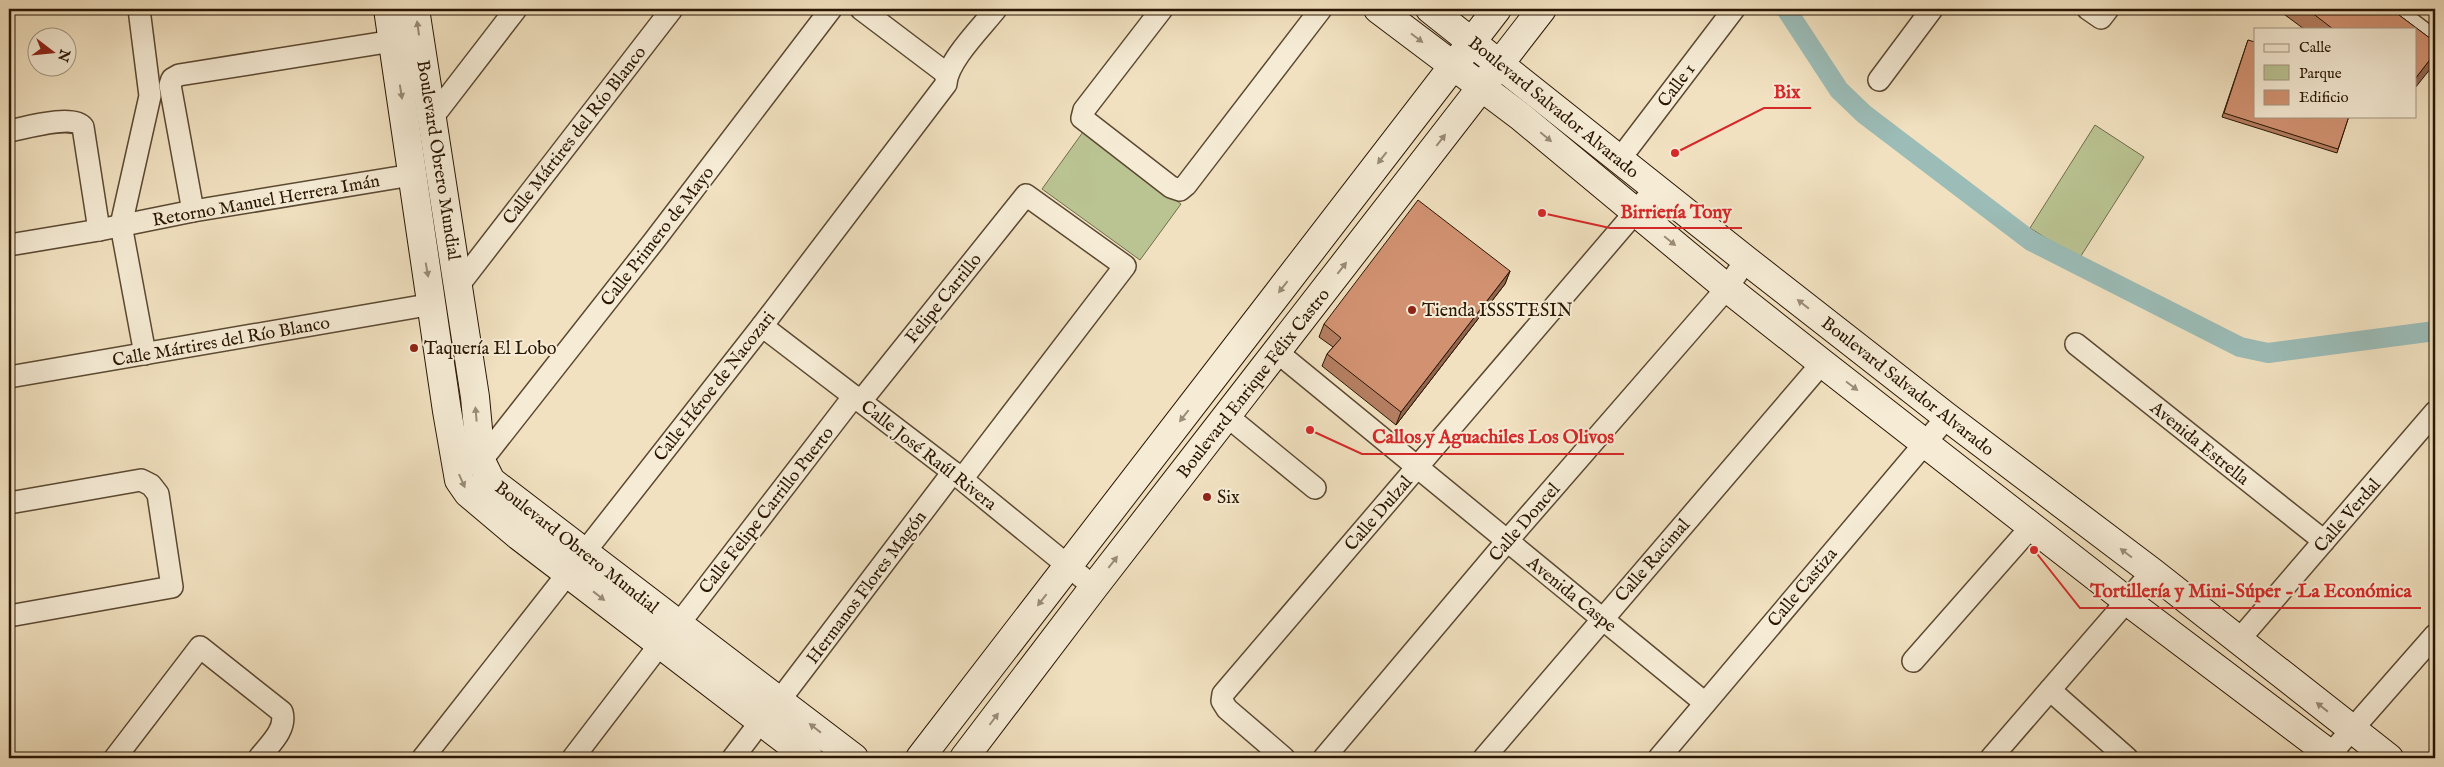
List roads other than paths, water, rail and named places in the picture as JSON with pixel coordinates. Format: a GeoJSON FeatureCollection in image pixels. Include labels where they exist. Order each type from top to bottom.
{"type":"FeatureCollection","features":[{"type":"Feature","properties":{"kind":"street"},"geometry":{"type":"LineString","coordinates":[[139,9],[150,96],[121,225],[145,354]]}},
{"type":"Feature","properties":{"kind":"street","name":"Boulevard Obrero Mundial"},"geometry":{"type":"LineString","coordinates":[[388,9],[459,480],[468,493],[519,536],[576,563]]}},
{"type":"Feature","properties":{"kind":"street","name":"Boulevard Obrero Mundial"},"geometry":{"type":"LineString","coordinates":[[415,9],[475,397],[481,461],[491,481],[576,563],[669,634],[726,677],[779,701],[854,758]]}},
{"type":"Feature","properties":{"kind":"street"},"geometry":{"type":"LineString","coordinates":[[432,118],[516,9]]}},
{"type":"Feature","properties":{"kind":"street","name":"Calle Mártires del Río Blanco"},"geometry":{"type":"LineString","coordinates":[[458,286],[672,9]]}},
{"type":"Feature","properties":{"kind":"street","name":"Calle Primero de Mayo"},"geometry":{"type":"LineString","coordinates":[[481,461],[654,241],[831,9]]}},
{"type":"Feature","properties":{"kind":"street"},"geometry":{"type":"LineString","coordinates":[[861,9],[943,71],[946,76]]}},
{"type":"Feature","properties":{"kind":"street","name":"Calle Héroe de Nacozari"},"geometry":{"type":"LineString","coordinates":[[423,758],[762,326],[946,84],[946,76],[960,54],[996,9]]}},
{"type":"Feature","properties":{"kind":"street"},"geometry":{"type":"LineString","coordinates":[[1162,9],[1084,110],[1082,118],[1171,187],[1180,190],[1186,185],[1321,9]]}},
{"type":"Feature","properties":{"kind":"street","name":"Boulevard Salvador Alvarado"},"geometry":{"type":"LineString","coordinates":[[1378,9],[1520,116],[1727,288],[1822,363],[1924,441],[2031,527],[2331,757]]}},
{"type":"Feature","properties":{"kind":"street","name":"Boulevard Salvador Alvarado"},"geometry":{"type":"LineString","coordinates":[[1430,9],[1473,40],[1655,189],[1947,417],[2152,572],[2389,758]]}},
{"type":"Feature","properties":{"kind":"street","name":"Boulevard Enrique Félix Castro"},"geometry":{"type":"LineString","coordinates":[[920,758],[1497,9]]}},
{"type":"Feature","properties":{"kind":"street","name":"Boulevard Enrique Félix Castro"},"geometry":{"type":"LineString","coordinates":[[964,758],[1094,587],[1542,9]]}},
{"type":"Feature","properties":{"kind":"street","name":"Calle 1"},"geometry":{"type":"LineString","coordinates":[[1619,160],[1734,9]]}},
{"type":"Feature","properties":{"kind":"street"},"geometry":{"type":"LineString","coordinates":[[1879,80],[1932,9]]}},
{"type":"Feature","properties":{"kind":"street"},"geometry":{"type":"LineString","coordinates":[[2396,10],[2435,42]]}},
{"type":"Feature","properties":{"kind":"street"},"geometry":{"type":"LineString","coordinates":[[193,210],[170,85],[172,79],[179,75],[393,41]]}},
{"type":"Feature","properties":{"kind":"street"},"geometry":{"type":"LineString","coordinates":[[9,131],[70,120],[80,123],[83,127],[99,230]]}},
{"type":"Feature","properties":{"kind":"street","name":"Retorno Manuel Herrera Imán"},"geometry":{"type":"LineString","coordinates":[[9,245],[99,230],[193,210],[412,175]]}},
{"type":"Feature","properties":{"kind":"street","name":"Calle Dulzal"},"geometry":{"type":"LineString","coordinates":[[1284,758],[1227,709],[1222,701],[1224,694],[1655,189]]}},
{"type":"Feature","properties":{"kind":"street","name":"Felipe Carrillo"},"geometry":{"type":"LineString","coordinates":[[858,398],[1026,195],[1124,266]]}},
{"type":"Feature","properties":{"kind":"street"},"geometry":{"type":"LineString","coordinates":[[420,229],[449,224]]}},
{"type":"Feature","properties":{"kind":"street","name":"Calle Doncel"},"geometry":{"type":"LineString","coordinates":[[1324,758],[1508,541],[1727,288],[1746,260]]}},
{"type":"Feature","properties":{"kind":"street","name":"Hermanos Flores Magón"},"geometry":{"type":"LineString","coordinates":[[779,701],[1124,266]]}},
{"type":"Feature","properties":{"kind":"street","name":"Calle Mártires del Río Blanco"},"geometry":{"type":"LineString","coordinates":[[9,377],[433,304]]}},
{"type":"Feature","properties":{"kind":"street","name":"Calle José Raúl Rivera"},"geometry":{"type":"LineString","coordinates":[[762,326],[858,398],[1094,587]]}},
{"type":"Feature","properties":{"kind":"street","name":"Avenida Estrella"},"geometry":{"type":"LineString","coordinates":[[2076,344],[2324,541]]}},
{"type":"Feature","properties":{"kind":"street","name":"Avenida Caspe"},"geometry":{"type":"LineString","coordinates":[[1277,352],[1705,703]]}},
{"type":"Feature","properties":{"kind":"street","name":"Calle Racimal"},"geometry":{"type":"LineString","coordinates":[[1484,758],[1822,363]]}},
{"type":"Feature","properties":{"kind":"street","name":"Calle Felipe Carrillo Puerto"},"geometry":{"type":"LineString","coordinates":[[573,758],[669,634],[858,398]]}},
{"type":"Feature","properties":{"kind":"street","name":"Calle Verdal"},"geometry":{"type":"LineString","coordinates":[[2238,641],[2435,412]]}},
{"type":"Feature","properties":{"kind":"street"},"geometry":{"type":"LineString","coordinates":[[1227,416],[1315,488]]}},
{"type":"Feature","properties":{"kind":"street","name":"Calle Castiza"},"geometry":{"type":"LineString","coordinates":[[1659,758],[1924,441],[1947,417]]}},
{"type":"Feature","properties":{"kind":"street"},"geometry":{"type":"LineString","coordinates":[[9,503],[141,480],[151,485],[158,494],[172,587],[9,616]]}},
{"type":"Feature","properties":{"kind":"street"},"geometry":{"type":"LineString","coordinates":[[1913,661],[2031,527]]}},
{"type":"Feature","properties":{"kind":"street"},"geometry":{"type":"LineString","coordinates":[[1991,758],[2152,572]]}},
{"type":"Feature","properties":{"kind":"street"},"geometry":{"type":"LineString","coordinates":[[2331,757],[2352,730],[2435,635]]}},
{"type":"Feature","properties":{"kind":"street"},"geometry":{"type":"LineString","coordinates":[[115,758],[200,647],[282,712],[284,720],[282,728],[259,758]]}},
{"type":"Feature","properties":{"kind":"street","name":"Boulevard Obrero Mundial"},"geometry":{"type":"LineString","coordinates":[[726,677],[761,722],[809,758]]}},
{"type":"Feature","properties":{"kind":"street"},"geometry":{"type":"LineString","coordinates":[[2050,690],[2128,758]]}},
{"type":"Feature","properties":{"kind":"street"},"geometry":{"type":"LineString","coordinates":[[732,758],[761,722]]}},
{"type":"Feature","properties":{"kind":"waterway"},"geometry":{"type":"LineString","coordinates":[[1786,9],[1839,90],[1864,114],[2031,241],[2240,347],[2268,353],[2435,331]]}},
{"type":"Feature","properties":{"kind":"place","name":"Bix"},"geometry":{"type":"Point","coordinates":[1675,153]}},
{"type":"Feature","properties":{"kind":"place","name":"Birriería Tony"},"geometry":{"type":"Point","coordinates":[1542,213]}},
{"type":"Feature","properties":{"kind":"place","name":"Tienda ISSSTESIN"},"geometry":{"type":"Point","coordinates":[1412,310]}},
{"type":"Feature","properties":{"kind":"place","name":"Taquería El Lobo"},"geometry":{"type":"Point","coordinates":[414,348]}},
{"type":"Feature","properties":{"kind":"place","name":"Callos y Aguachiles Los Olivos"},"geometry":{"type":"Point","coordinates":[1310,430]}},
{"type":"Feature","properties":{"kind":"place","name":"Six"},"geometry":{"type":"Point","coordinates":[1207,497]}},
{"type":"Feature","properties":{"kind":"place","name":"Tortillería y Mini-Súper - La Económica"},"geometry":{"type":"Point","coordinates":[2034,550]}}]}
